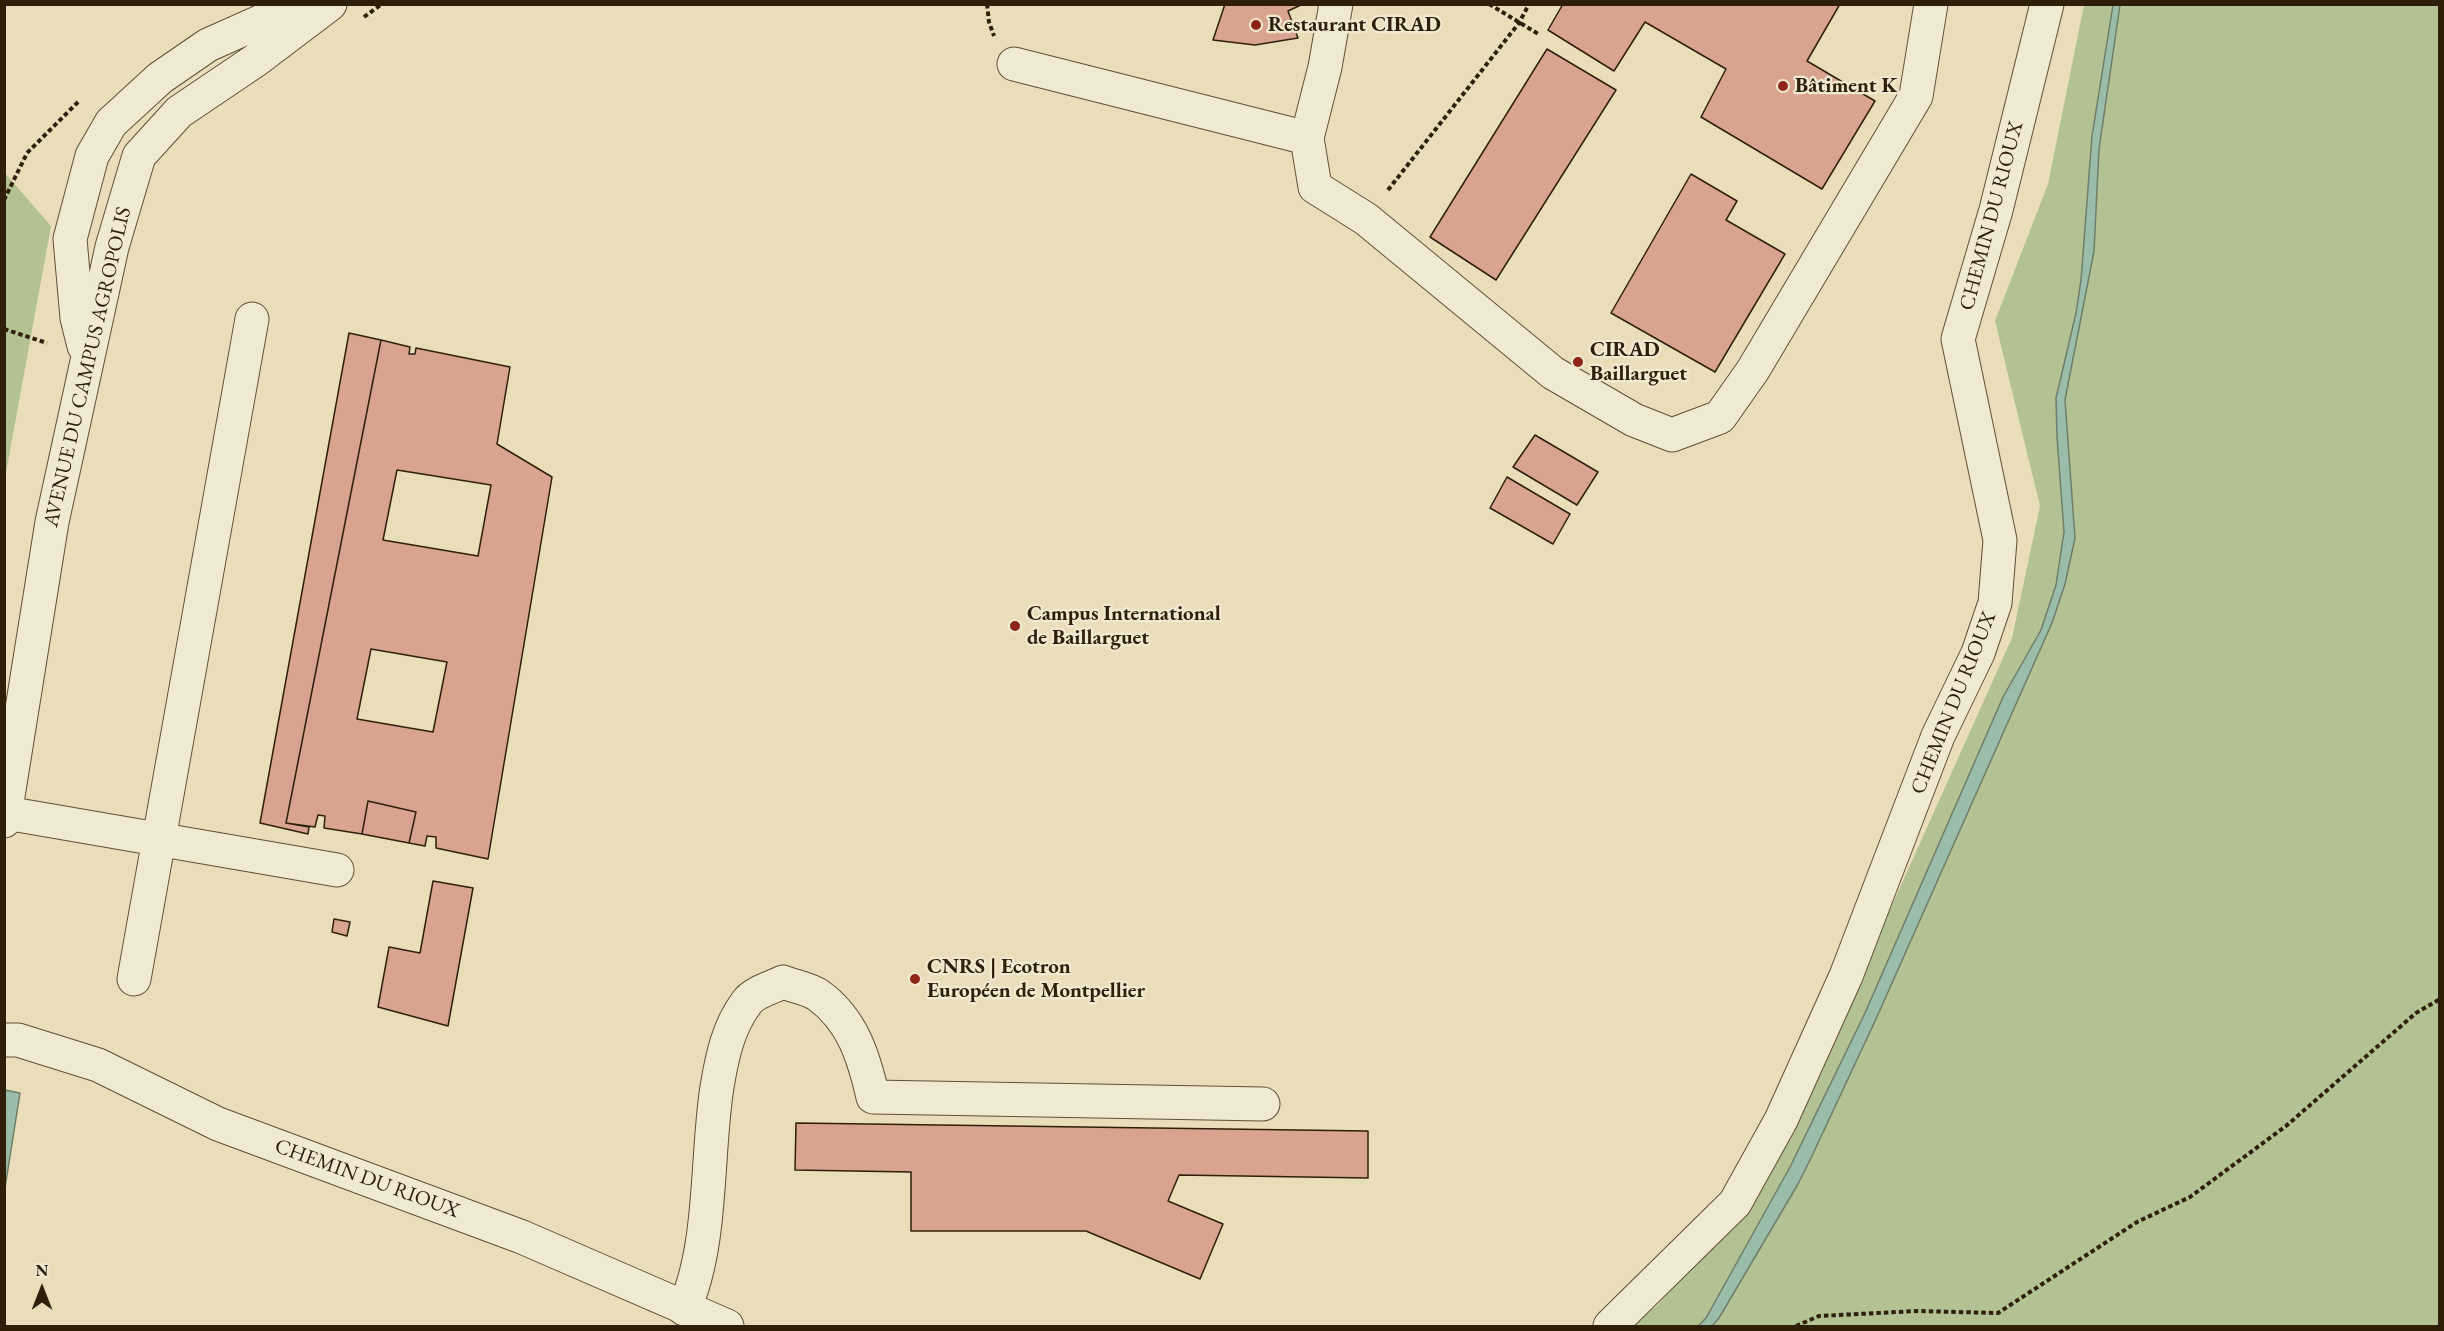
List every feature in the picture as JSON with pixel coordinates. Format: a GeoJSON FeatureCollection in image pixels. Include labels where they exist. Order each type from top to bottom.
{"type":"FeatureCollection","features":[{"type":"Feature","properties":{"kind":"street"},"geometry":{"type":"LineString","coordinates":[[87,356],[77,318],[70,239],[92,156],[111,123],[160,78],[208,45],[300,4]]}},
{"type":"Feature","properties":{"kind":"street","name":"AVENUE DU CAMPUS AGROPOLIS"},"geometry":{"type":"LineString","coordinates":[[5,817],[52,522],[112,247],[139,156],[179,112],[256,60],[330,4]]}},
{"type":"Feature","properties":{"kind":"street"},"geometry":{"type":"LineString","coordinates":[[1336,4],[1307,138],[1315,187],[1366,219],[1553,373],[1634,420],[1672,435],[1720,417],[1753,370],[1916,96],[1931,4]]}},
{"type":"Feature","properties":{"kind":"street","name":"CHEMIN DU RIOUX"},"geometry":{"type":"LineString","coordinates":[[1610,1326],[1735,1203],[1781,1120],[1846,976],[1938,736],[1978,653],[1992,613],[1995,603],[2000,540],[1958,339],[1996,210],[2048,4]]}},
{"type":"Feature","properties":{"kind":"street"},"geometry":{"type":"LineString","coordinates":[[1014,64],[1307,138]]}},
{"type":"Feature","properties":{"kind":"street"},"geometry":{"type":"LineString","coordinates":[[111,123],[139,156]]}},
{"type":"Feature","properties":{"kind":"street"},"geometry":{"type":"LineString","coordinates":[[134,979],[252,318]]}},
{"type":"Feature","properties":{"kind":"street"},"geometry":{"type":"LineString","coordinates":[[5,817],[160,839],[337,870]]}},
{"type":"Feature","properties":{"kind":"street"},"geometry":{"type":"LineString","coordinates":[[684,1309],[694,1287],[705,1213],[712,1120],[723,1048],[748,1000],[783,982],[817,995],[849,1026],[864,1060],[873,1097],[1263,1104]]}},
{"type":"Feature","properties":{"kind":"street","name":"CHEMIN DU RIOUX"},"geometry":{"type":"LineString","coordinates":[[4,1040],[18,1040],[98,1065],[218,1124],[522,1237],[727,1326]]}},
{"type":"Feature","properties":{"kind":"path"},"geometry":{"type":"LineString","coordinates":[[358,21],[382,4]]}},
{"type":"Feature","properties":{"kind":"path"},"geometry":{"type":"LineString","coordinates":[[1489,4],[1540,35]]}},
{"type":"Feature","properties":{"kind":"path"},"geometry":{"type":"LineString","coordinates":[[1366,219],[1418,148],[1520,23],[1529,4]]}},
{"type":"Feature","properties":{"kind":"path"},"geometry":{"type":"LineString","coordinates":[[4,200],[27,153],[86,94]]}},
{"type":"Feature","properties":{"kind":"path"},"geometry":{"type":"LineString","coordinates":[[1796,1326],[1819,1316],[1918,1311],[1998,1313],[2137,1222],[2190,1197],[2286,1126],[2415,1013],[2439,999]]}},
{"type":"Feature","properties":{"kind":"shaded area"},"geometry":{"type":"Polygon","coordinates":[[[2084,5],[2439,5],[2439,1326],[1631,1326],[1658,1305],[1780,1155],[2012,638],[2040,506],[1995,321],[2048,184],[2084,5]]]}},
{"type":"Feature","properties":{"kind":"shaded area"},"geometry":{"type":"Polygon","coordinates":[[[2113,5],[2120,5],[2099,149],[2094,251],[2065,400],[2075,538],[2065,584],[2052,623],[1876,1019],[1811,1158],[1719,1318],[1712,1326],[1698,1326],[1706,1318],[1790,1167],[1865,1013],[2003,697],[2041,630],[2056,585],[2064,532],[2056,398],[2076,313],[2081,280],[2092,136],[2113,5]]]}},
{"type":"Feature","properties":{"kind":"shaded area"},"geometry":{"type":"Polygon","coordinates":[[[5,173],[51,226],[5,478],[5,173]]]}},
{"type":"Feature","properties":{"kind":"shaded area"},"geometry":{"type":"Polygon","coordinates":[[[4,1090],[20,1093],[5,1188],[4,1090]]]}},
{"type":"Feature","properties":{"kind":"building","name":"Restaurant CIRAD"},"geometry":{"type":"Polygon","coordinates":[[[1225,4],[1303,4],[1288,11],[1298,38],[1255,45],[1213,40],[1225,4]]]}},
{"type":"Feature","properties":{"kind":"building","name":"Bâtiment K"},"geometry":{"type":"Polygon","coordinates":[[[1563,4],[1840,4],[1807,61],[1875,101],[1822,189],[1701,117],[1726,69],[1645,22],[1614,71],[1548,30],[1563,4]]]}},
{"type":"Feature","properties":{"kind":"building"},"geometry":{"type":"Polygon","coordinates":[[[1547,49],[1616,90],[1496,280],[1430,237],[1547,49]]]}},
{"type":"Feature","properties":{"kind":"building"},"geometry":{"type":"Polygon","coordinates":[[[1691,174],[1737,201],[1726,220],[1785,254],[1715,372],[1611,313],[1691,174]]]}},
{"type":"Feature","properties":{"kind":"building"},"geometry":{"type":"Polygon","coordinates":[[[349,333],[381,340],[286,823],[309,827],[308,834],[260,823],[349,333]]]}},
{"type":"Feature","properties":{"kind":"building"},"geometry":{"type":"Polygon","coordinates":[[[381,340],[410,347],[409,354],[415,354],[416,348],[510,367],[497,444],[552,477],[488,859],[436,848],[436,837],[427,836],[425,846],[409,843],[416,812],[368,801],[362,834],[324,828],[325,816],[318,815],[315,827],[286,823],[381,340]],[[397,470],[383,540],[478,556],[491,485],[397,470]],[[371,649],[357,719],[433,732],[447,662],[371,649]]]}},
{"type":"Feature","properties":{"kind":"building"},"geometry":{"type":"Polygon","coordinates":[[[1535,435],[1598,472],[1577,505],[1513,467],[1535,435]]]}},
{"type":"Feature","properties":{"kind":"building"},"geometry":{"type":"Polygon","coordinates":[[[1507,477],[1570,514],[1553,544],[1490,508],[1507,477]]]}},
{"type":"Feature","properties":{"kind":"building"},"geometry":{"type":"Polygon","coordinates":[[[368,801],[416,812],[409,843],[362,834],[368,801]]]}},
{"type":"Feature","properties":{"kind":"building"},"geometry":{"type":"Polygon","coordinates":[[[433,881],[473,888],[448,1026],[378,1007],[389,947],[420,953],[433,881]]]}},
{"type":"Feature","properties":{"kind":"building"},"geometry":{"type":"Polygon","coordinates":[[[334,919],[350,922],[347,936],[332,932],[334,919]]]}},
{"type":"Feature","properties":{"kind":"building"},"geometry":{"type":"Polygon","coordinates":[[[796,1123],[1368,1131],[1368,1178],[1179,1175],[1168,1201],[1223,1224],[1200,1279],[1086,1231],[911,1231],[911,1172],[795,1170],[796,1123]]]}},
{"type":"Feature","properties":{"kind":"place","name":"Restaurant CIRAD"},"geometry":{"type":"Point","coordinates":[1256,25]}},
{"type":"Feature","properties":{"kind":"place","name":"Bâtiment K"},"geometry":{"type":"Point","coordinates":[1783,86]}},
{"type":"Feature","properties":{"kind":"place","name":"CIRAD Baillarguet"},"geometry":{"type":"Point","coordinates":[1578,362]}},
{"type":"Feature","properties":{"kind":"place","name":"Campus International de Baillarguet"},"geometry":{"type":"Point","coordinates":[1015,626]}},
{"type":"Feature","properties":{"kind":"place","name":"CNRS | Ecotron Européen de Montpellier"},"geometry":{"type":"Point","coordinates":[915,979]}}]}
